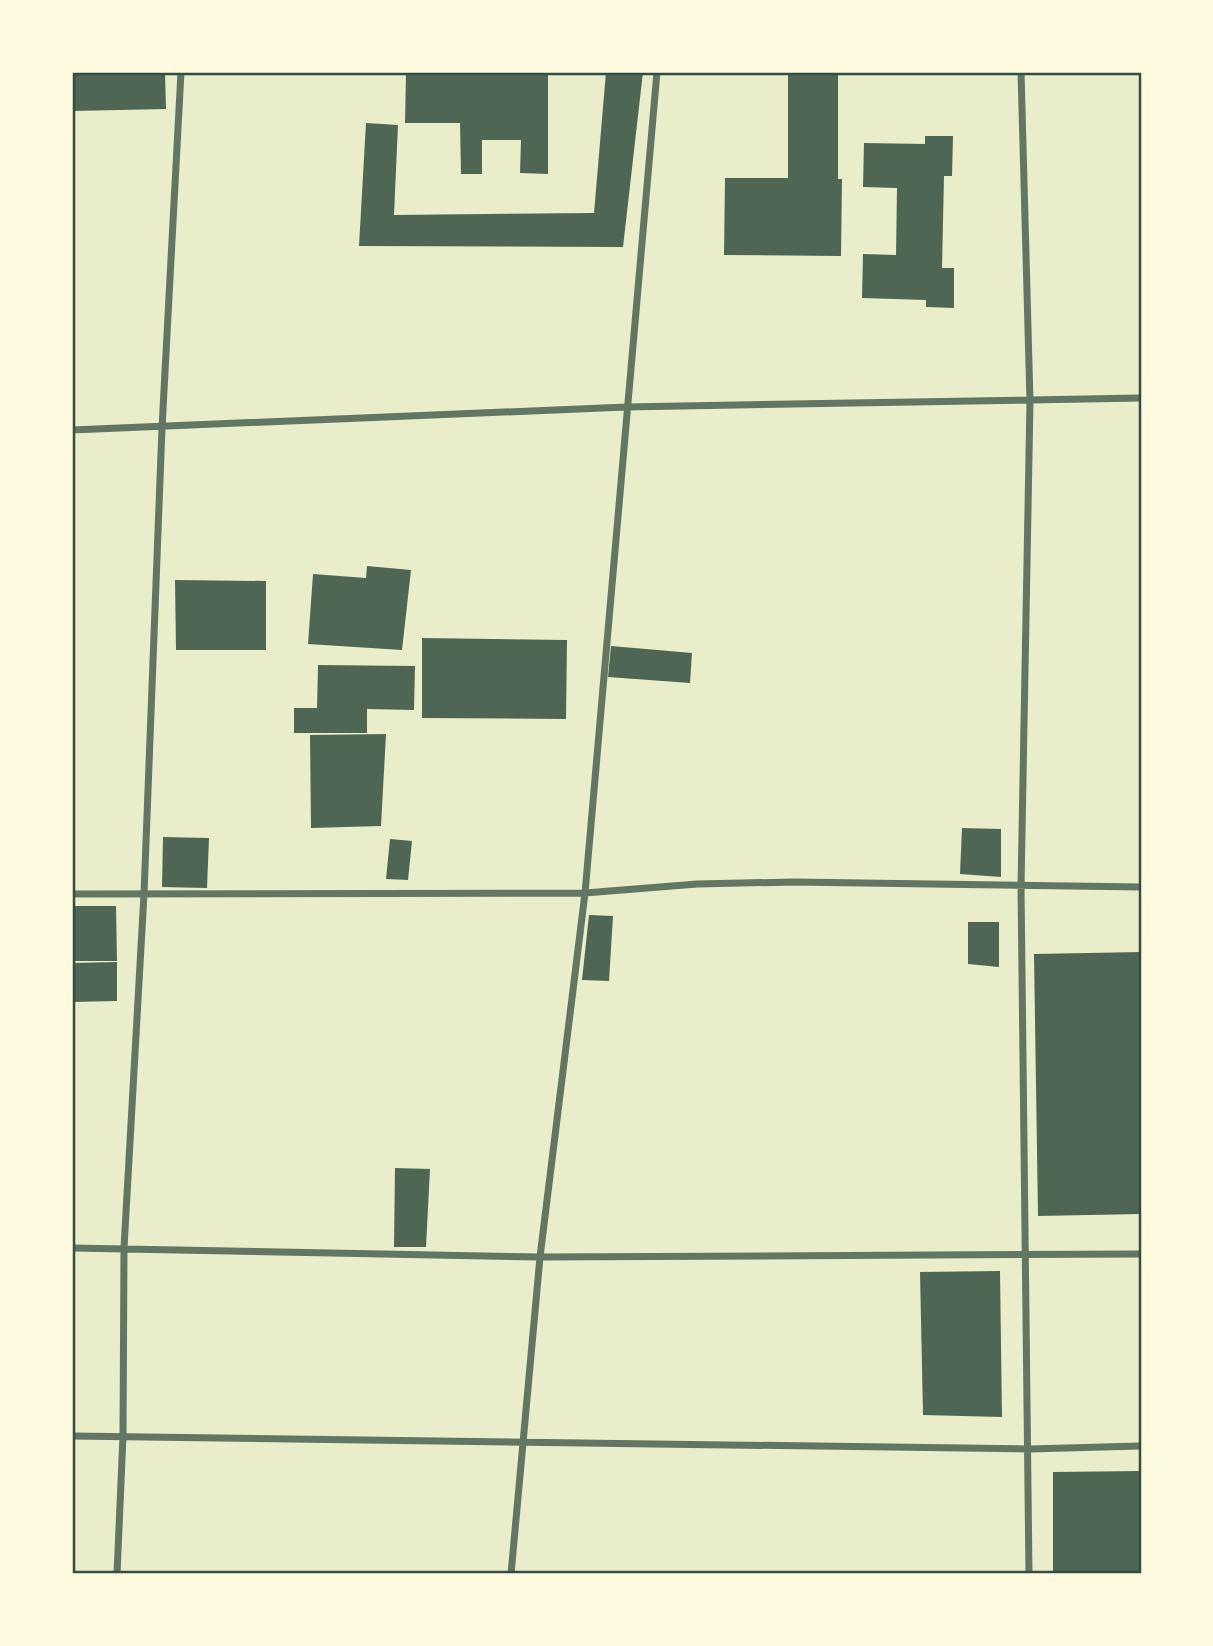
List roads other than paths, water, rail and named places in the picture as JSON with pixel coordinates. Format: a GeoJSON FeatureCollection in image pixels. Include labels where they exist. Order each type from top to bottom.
{"type":"FeatureCollection","features":[{"type":"Feature","properties":{"kind":"street"},"geometry":{"type":"LineString","coordinates":[[117,1574],[123,1436],[124,1248],[144,894],[162,428],[181,72]]}},
{"type":"Feature","properties":{"kind":"street"},"geometry":{"type":"LineString","coordinates":[[511,1574],[540,1257],[585,893],[657,72]]}},
{"type":"Feature","properties":{"kind":"street"},"geometry":{"type":"LineString","coordinates":[[1021,72],[1030,401],[1021,887],[1029,1574]]}},
{"type":"Feature","properties":{"kind":"street"},"geometry":{"type":"LineString","coordinates":[[72,430],[626,407],[1141,398]]}},
{"type":"Feature","properties":{"kind":"street"},"geometry":{"type":"LineString","coordinates":[[72,894],[585,893],[697,884],[794,882],[1141,887]]}},
{"type":"Feature","properties":{"kind":"street"},"geometry":{"type":"LineString","coordinates":[[72,1248],[540,1257],[1141,1254]]}},
{"type":"Feature","properties":{"kind":"street"},"geometry":{"type":"LineString","coordinates":[[72,1436],[1029,1449],[1141,1446]]}}]}
